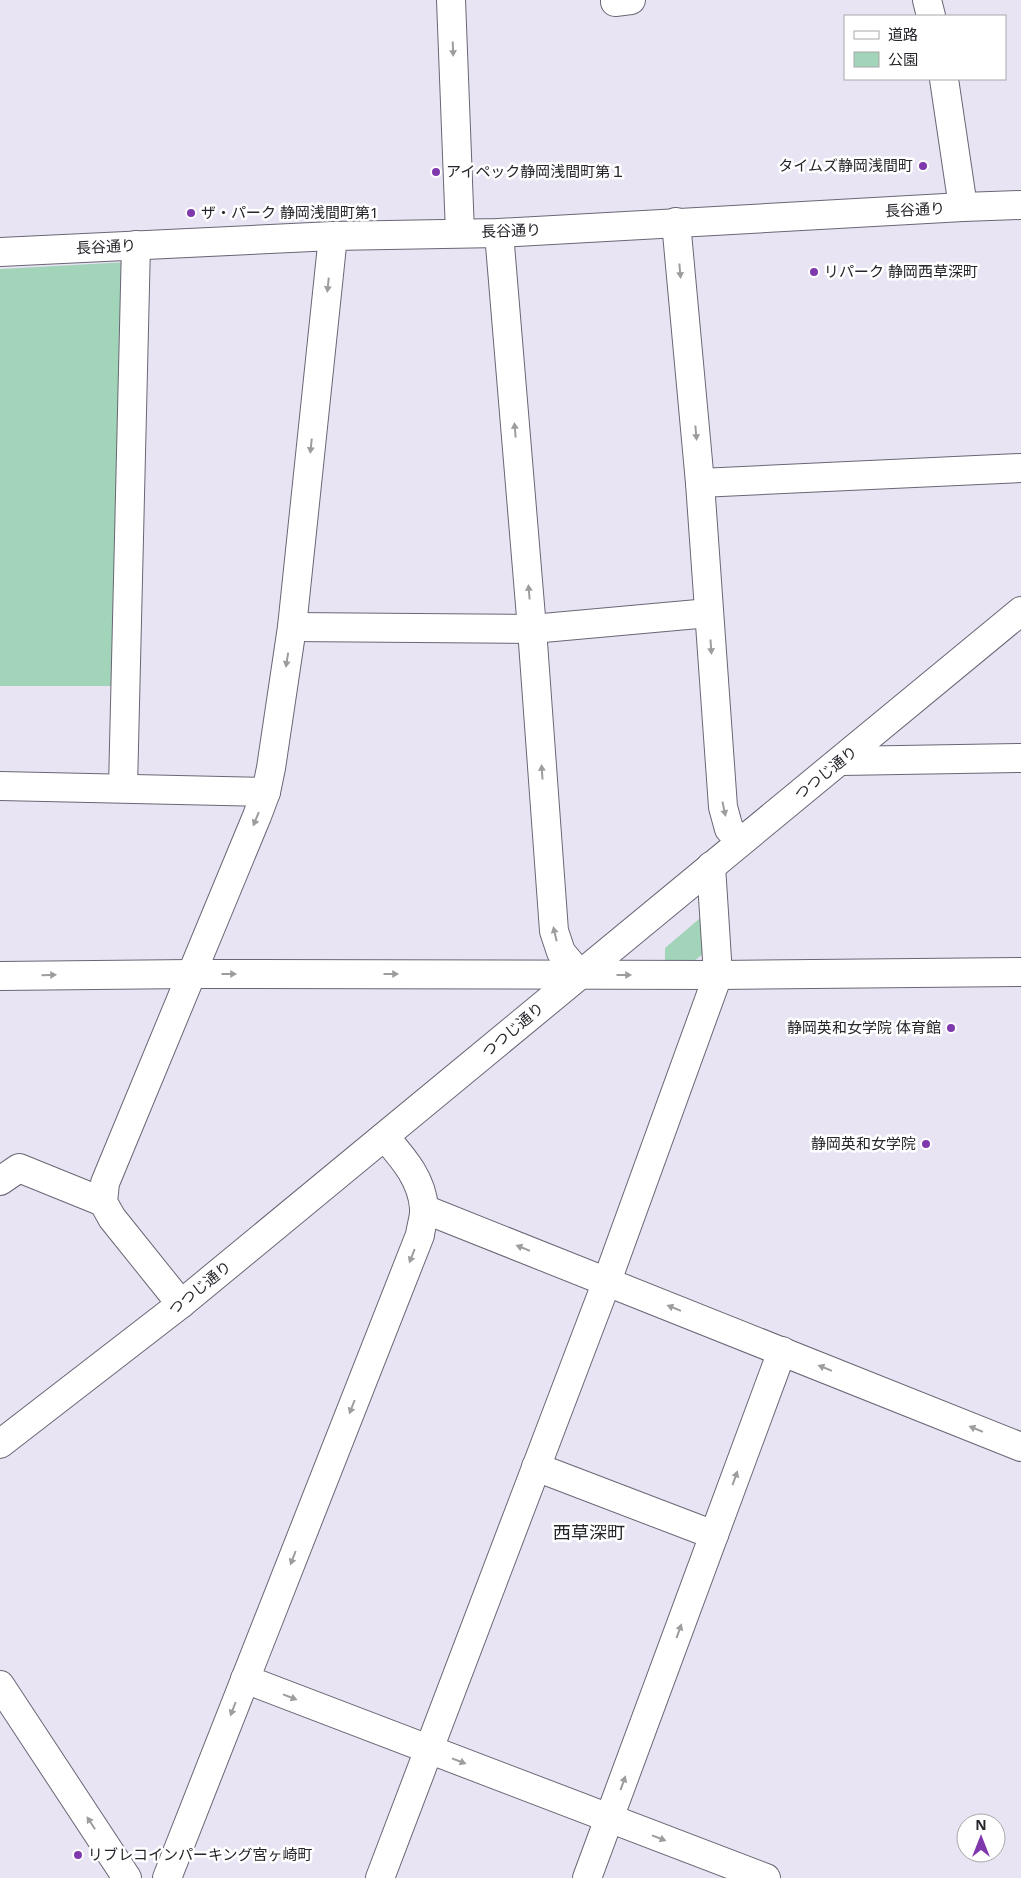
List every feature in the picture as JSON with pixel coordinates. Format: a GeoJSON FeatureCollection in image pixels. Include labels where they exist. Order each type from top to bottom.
{"type":"FeatureCollection","features":[{"type":"Feature","properties":{"kind":"street"},"geometry":{"type":"LineString","coordinates":[[451,0],[460,233]]}},
{"type":"Feature","properties":{"kind":"street"},"geometry":{"type":"LineString","coordinates":[[615,0],[615,2],[631,0]]}},
{"type":"Feature","properties":{"kind":"street"},"geometry":{"type":"LineString","coordinates":[[927,0],[930,15]]}},
{"type":"Feature","properties":{"kind":"street"},"geometry":{"type":"LineString","coordinates":[[944,80],[963,207]]}},
{"type":"Feature","properties":{"kind":"street","name":"長谷通り"},"geometry":{"type":"LineString","coordinates":[[0,252],[333,236],[499,233],[676,222],[1021,205]]}},
{"type":"Feature","properties":{"kind":"street"},"geometry":{"type":"LineString","coordinates":[[676,222],[700,484],[723,806],[729,829],[741,841]]}},
{"type":"Feature","properties":{"kind":"street"},"geometry":{"type":"LineString","coordinates":[[499,233],[532,629],[554,931],[560,952],[580,974]]}},
{"type":"Feature","properties":{"kind":"street"},"geometry":{"type":"LineString","coordinates":[[181,1304],[112,1218],[103,1202],[105,1183],[266,792],[292,627],[333,236]]}},
{"type":"Feature","properties":{"kind":"street"},"geometry":{"type":"LineString","coordinates":[[123,788],[136,245]]}},
{"type":"Feature","properties":{"kind":"street"},"geometry":{"type":"LineString","coordinates":[[700,484],[1021,468]]}},
{"type":"Feature","properties":{"kind":"street","name":"つつじ通り"},"geometry":{"type":"LineString","coordinates":[[0,1444],[181,1304],[1021,611]]}},
{"type":"Feature","properties":{"kind":"street"},"geometry":{"type":"LineString","coordinates":[[292,627],[532,629],[709,613]]}},
{"type":"Feature","properties":{"kind":"street"},"geometry":{"type":"LineString","coordinates":[[841,761],[1021,758]]}},
{"type":"Feature","properties":{"kind":"street"},"geometry":{"type":"LineString","coordinates":[[0,786],[266,792]]}},
{"type":"Feature","properties":{"kind":"street"},"geometry":{"type":"LineString","coordinates":[[380,1878],[607,1281],[718,975],[712,866]]}},
{"type":"Feature","properties":{"kind":"street"},"geometry":{"type":"LineString","coordinates":[[0,976],[191,974],[718,975],[1021,972]]}},
{"type":"Feature","properties":{"kind":"street"},"geometry":{"type":"LineString","coordinates":[[167,1878],[420,1235],[424,1209],[419,1186],[406,1162],[385,1137]]}},
{"type":"Feature","properties":{"kind":"street"},"geometry":{"type":"LineString","coordinates":[[0,1181],[18,1168],[103,1202]]}},
{"type":"Feature","properties":{"kind":"street"},"geometry":{"type":"LineString","coordinates":[[424,1209],[1021,1447]]}},
{"type":"Feature","properties":{"kind":"street"},"geometry":{"type":"LineString","coordinates":[[587,1878],[782,1351]]}},
{"type":"Feature","properties":{"kind":"street"},"geometry":{"type":"LineString","coordinates":[[536,1467],[714,1535]]}},
{"type":"Feature","properties":{"kind":"street"},"geometry":{"type":"LineString","coordinates":[[245,1679],[766,1878]]}},
{"type":"Feature","properties":{"kind":"street"},"geometry":{"type":"LineString","coordinates":[[0,1685],[128,1878]]}},
{"type":"Feature","properties":{"kind":"green space"},"geometry":{"type":"Polygon","coordinates":[[[128,262],[118,686],[0,686],[0,269],[128,262]]]}},
{"type":"Feature","properties":{"kind":"green space"},"geometry":{"type":"Polygon","coordinates":[[[705,914],[704,953],[693,962],[665,961],[665,948],[705,914]]]}},
{"type":"Feature","properties":{"kind":"place","name":"タイムズ静岡浅間町"},"geometry":{"type":"Point","coordinates":[923,166]}},
{"type":"Feature","properties":{"kind":"place","name":"アイペック静岡浅間町第１"},"geometry":{"type":"Point","coordinates":[436,172]}},
{"type":"Feature","properties":{"kind":"place","name":"ザ・パーク 静岡浅間町第1"},"geometry":{"type":"Point","coordinates":[191,213]}},
{"type":"Feature","properties":{"kind":"place","name":"リパーク 静岡西草深町"},"geometry":{"type":"Point","coordinates":[814,272]}},
{"type":"Feature","properties":{"kind":"place","name":"静岡英和女学院 体育館"},"geometry":{"type":"Point","coordinates":[951,1028]}},
{"type":"Feature","properties":{"kind":"place","name":"静岡英和女学院"},"geometry":{"type":"Point","coordinates":[926,1144]}},
{"type":"Feature","properties":{"kind":"place","name":"リブレコインパーキング宮ヶ崎町"},"geometry":{"type":"Point","coordinates":[78,1855]}},
{"type":"Feature","properties":{"kind":"district","name":"西草深町"},"geometry":{"type":"Point","coordinates":[589,1533]}}]}
